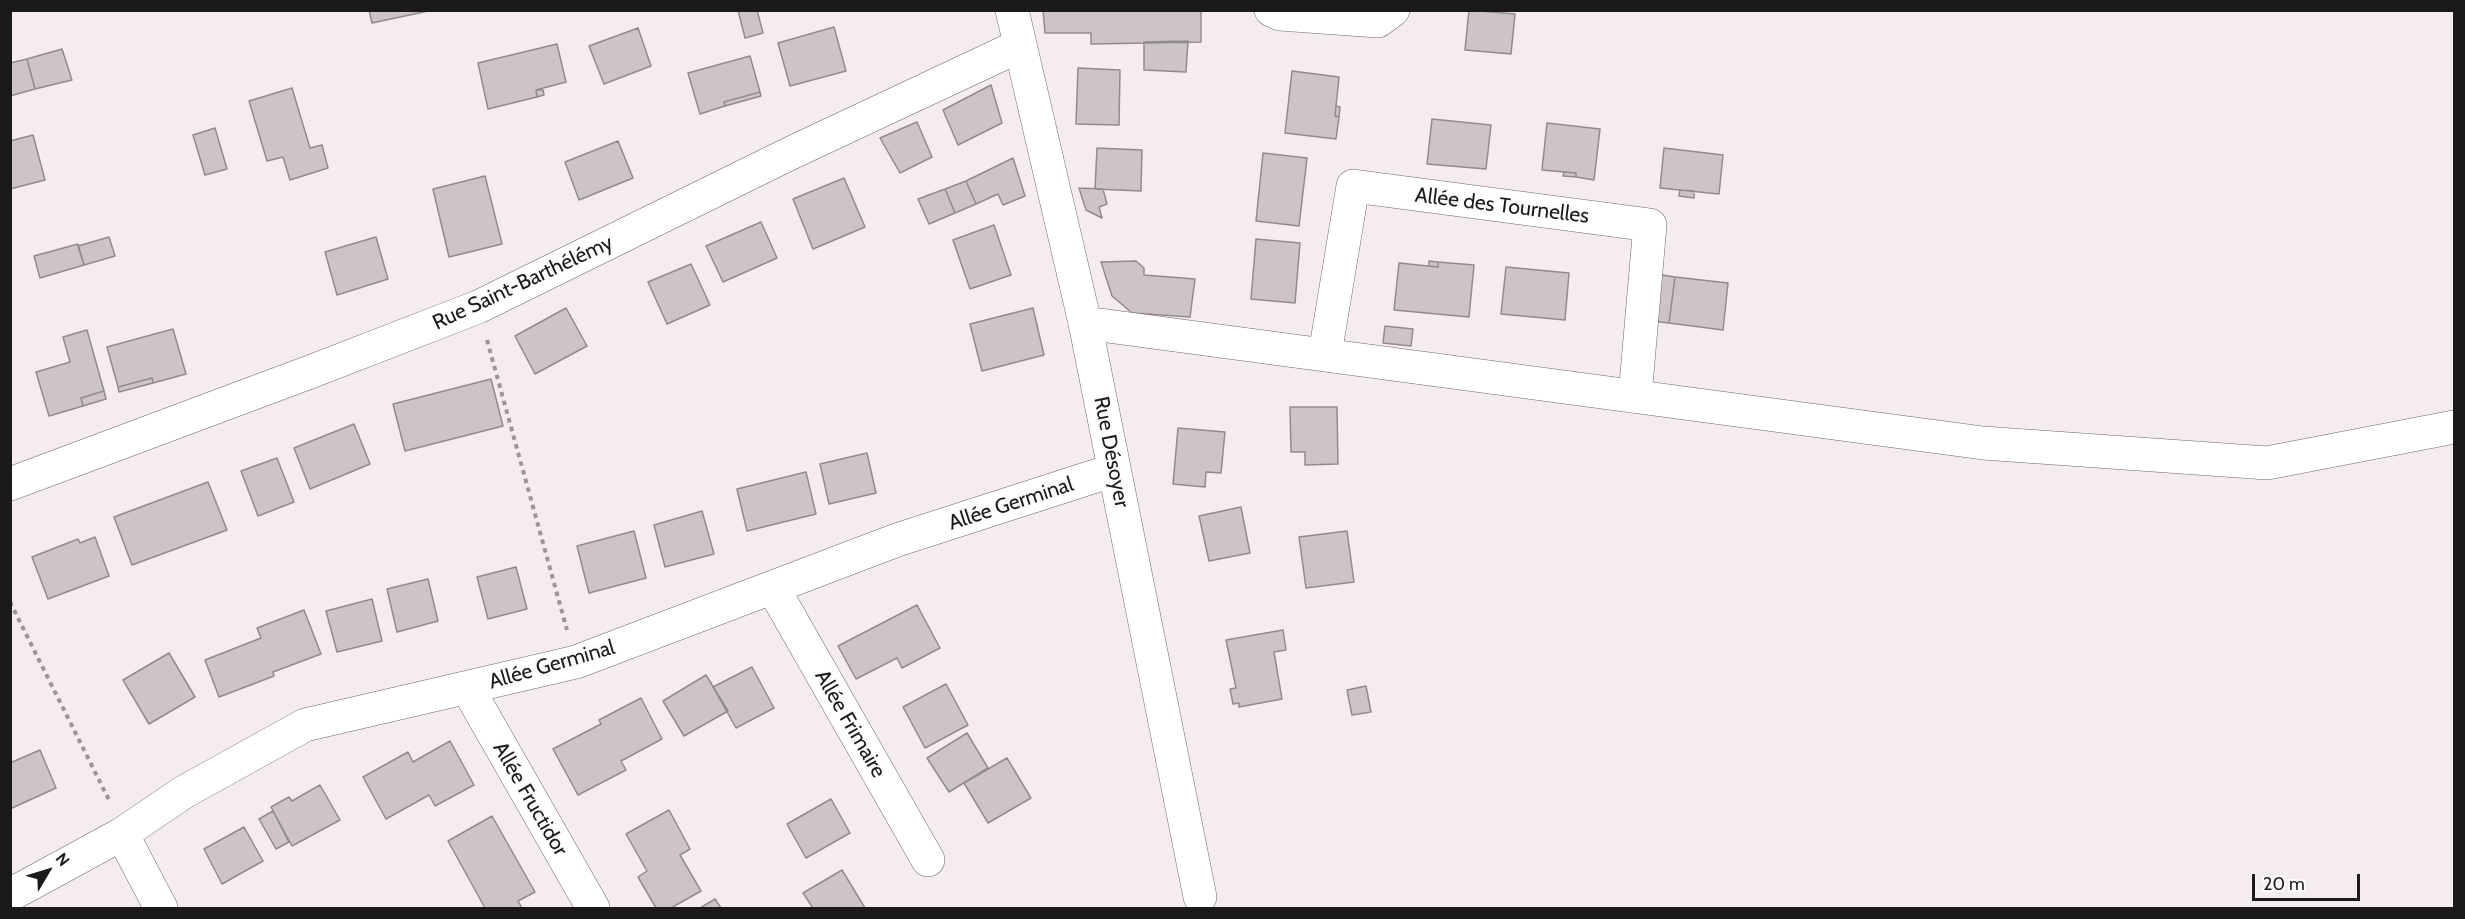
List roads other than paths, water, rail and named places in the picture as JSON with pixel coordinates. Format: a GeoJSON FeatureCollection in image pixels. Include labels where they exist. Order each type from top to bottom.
{"type":"FeatureCollection","features":[{"type":"Feature","properties":{"kind":"street","name":"Rue Désoyer"},"geometry":{"type":"LineString","coordinates":[[1012,10],[1085,323],[1200,897]]}},
{"type":"Feature","properties":{"kind":"street"},"geometry":{"type":"LineString","coordinates":[[1270,10],[1280,14],[1378,21],[1393,10]]}},
{"type":"Feature","properties":{"kind":"street","name":"Rue Saint-Barthélémy"},"geometry":{"type":"LineString","coordinates":[[10,484],[478,307],[791,153],[1020,46]]}},
{"type":"Feature","properties":{"kind":"street","name":"Allée des Tournelles"},"geometry":{"type":"LineString","coordinates":[[1325,354],[1353,186],[1650,225],[1635,396]]}},
{"type":"Feature","properties":{"kind":"street"},"geometry":{"type":"LineString","coordinates":[[1085,323],[1983,443],[2267,463],[2454,426]]}},
{"type":"Feature","properties":{"kind":"street","name":"Allée Germinal"},"geometry":{"type":"LineString","coordinates":[[10,895],[116,819],[184,792],[305,725],[468,689],[576,662],[897,540],[1114,470]]}},
{"type":"Feature","properties":{"kind":"street","name":"Allée Frimaire"},"geometry":{"type":"LineString","coordinates":[[773,588],[928,860]]}},
{"type":"Feature","properties":{"kind":"street","name":"Allée Fructidor"},"geometry":{"type":"LineString","coordinates":[[468,689],[593,909]]}},
{"type":"Feature","properties":{"kind":"street"},"geometry":{"type":"LineString","coordinates":[[116,819],[161,909]]}}]}
